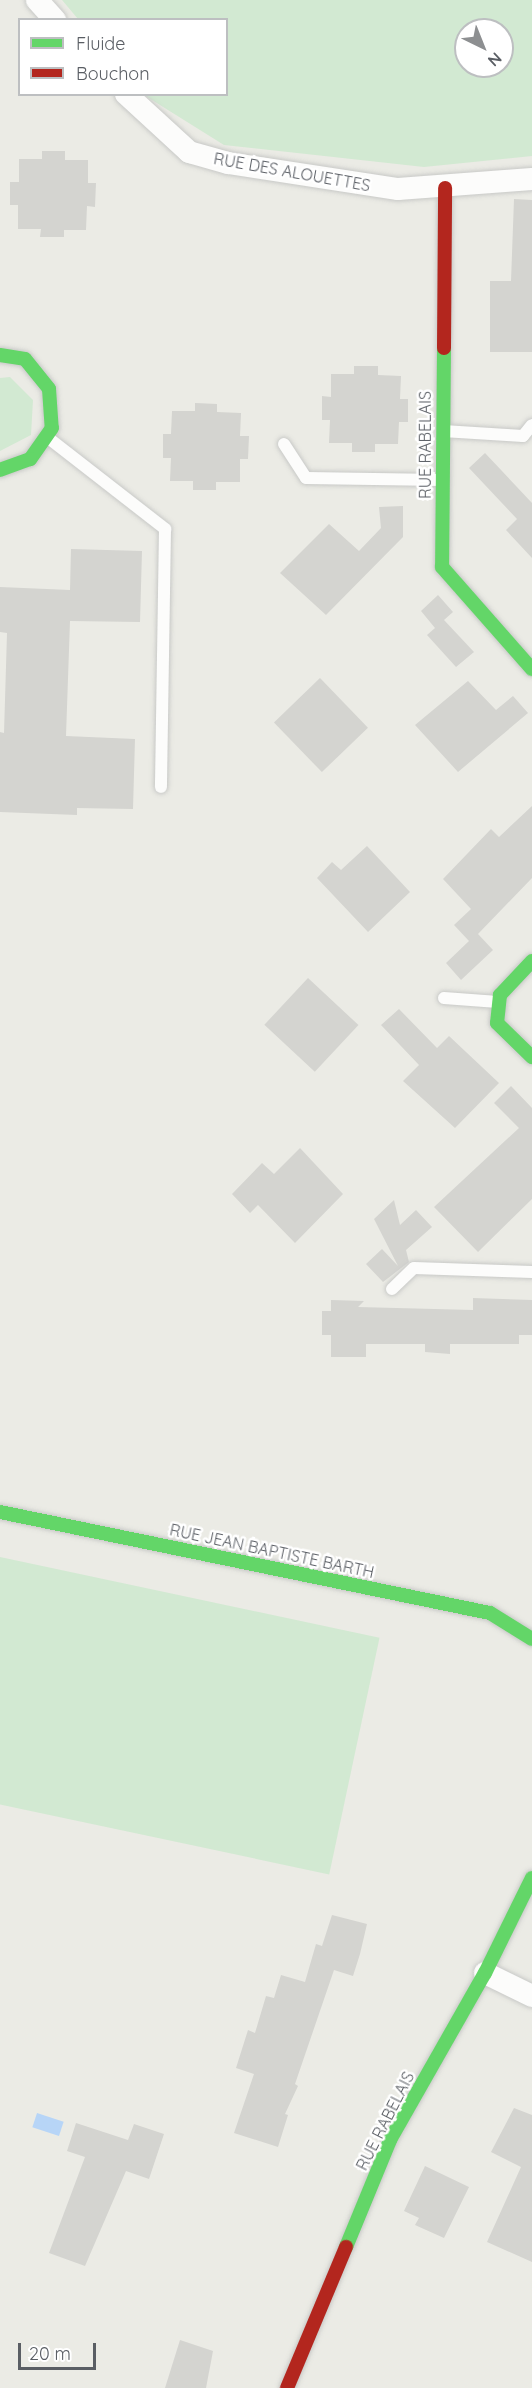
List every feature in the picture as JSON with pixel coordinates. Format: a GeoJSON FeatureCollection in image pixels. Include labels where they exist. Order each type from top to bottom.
{"type":"FeatureCollection","features":[{"type":"Feature","properties":{"kind":"street"},"geometry":{"type":"LineString","coordinates":[[37,0],[53,18]]}},
{"type":"Feature","properties":{"kind":"street","name":"RUE DES ALOUETTES"},"geometry":{"type":"LineString","coordinates":[[128,96],[189,152],[228,163],[368,185],[445,188],[532,179]]}},
{"type":"Feature","properties":{"kind":"street","name":"RUE RABELAIS"},"geometry":{"type":"LineString","coordinates":[[445,188],[442,567],[532,669]]}},
{"type":"Feature","properties":{"kind":"street"},"geometry":{"type":"LineString","coordinates":[[0,355],[25,359],[49,389],[52,428],[30,459],[0,470]]}},
{"type":"Feature","properties":{"kind":"street"},"geometry":{"type":"LineString","coordinates":[[532,961],[500,994],[497,1023],[532,1057]]}},
{"type":"Feature","properties":{"kind":"street","name":"RUE JEAN BAPTISTE BARTH"},"geometry":{"type":"LineString","coordinates":[[0,1512],[490,1613],[532,1639]]}},
{"type":"Feature","properties":{"kind":"street","name":"RUE RABELAIS"},"geometry":{"type":"LineString","coordinates":[[287,2388],[390,2139],[485,1972],[532,1878]]}},
{"type":"Feature","properties":{"kind":"street"},"geometry":{"type":"LineString","coordinates":[[485,1972],[532,1996]]}},
{"type":"Feature","properties":{"kind":"lane"},"geometry":{"type":"LineString","coordinates":[[442,431],[523,436],[532,425]]}},
{"type":"Feature","properties":{"kind":"lane"},"geometry":{"type":"LineString","coordinates":[[46,436],[165,529],[161,788]]}},
{"type":"Feature","properties":{"kind":"lane"},"geometry":{"type":"LineString","coordinates":[[284,444],[306,478],[442,480]]}},
{"type":"Feature","properties":{"kind":"lane"},"geometry":{"type":"LineString","coordinates":[[444,998],[499,1002]]}},
{"type":"Feature","properties":{"kind":"lane"},"geometry":{"type":"LineString","coordinates":[[392,1289],[414,1268],[532,1272]]}},
{"type":"Feature","properties":{"kind":"green space"},"geometry":{"type":"Polygon","coordinates":[[[62,0],[532,0],[532,156],[424,167],[224,145],[146,96],[228,96],[228,18],[77,18],[62,0]]]}},
{"type":"Feature","properties":{"kind":"green space"},"geometry":{"type":"Polygon","coordinates":[[[10,377],[33,400],[31,435],[0,451],[0,378],[10,377]]]}},
{"type":"Feature","properties":{"kind":"green space"},"geometry":{"type":"Polygon","coordinates":[[[0,1557],[380,1638],[329,1874],[0,1804],[0,1557]]]}},
{"type":"Feature","properties":{"kind":"water"},"geometry":{"type":"Polygon","coordinates":[[[37,2113],[64,2122],[59,2136],[32,2127],[37,2113]]]}},
{"type":"Feature","properties":{"kind":"building"},"geometry":{"type":"Polygon","coordinates":[[[42,151],[65,151],[65,160],[88,160],[88,183],[96,183],[95,207],[87,206],[86,230],[64,230],[64,237],[40,237],[41,229],[18,229],[18,205],[10,205],[10,182],[19,182],[19,159],[42,159],[42,151]]]}},
{"type":"Feature","properties":{"kind":"building"},"geometry":{"type":"Polygon","coordinates":[[[514,199],[532,200],[532,352],[490,352],[490,281],[511,281],[514,199]]]}},
{"type":"Feature","properties":{"kind":"building"},"geometry":{"type":"Polygon","coordinates":[[[354,366],[378,366],[378,375],[401,376],[400,399],[408,399],[408,422],[399,422],[398,444],[375,444],[375,452],[352,452],[352,443],[329,443],[330,420],[322,420],[322,396],[331,397],[331,374],[354,374],[354,366]]]}},
{"type":"Feature","properties":{"kind":"building"},"geometry":{"type":"Polygon","coordinates":[[[195,403],[217,404],[217,412],[241,413],[240,436],[249,436],[248,459],[240,459],[240,482],[216,482],[216,490],[193,490],[193,481],[170,481],[171,458],[163,458],[163,434],[171,434],[172,411],[195,411],[195,403]]]}},
{"type":"Feature","properties":{"kind":"building"},"geometry":{"type":"Polygon","coordinates":[[[485,453],[532,503],[532,558],[506,530],[517,519],[469,468],[485,453]]]}},
{"type":"Feature","properties":{"kind":"building"},"geometry":{"type":"Polygon","coordinates":[[[403,506],[403,537],[326,615],[280,573],[329,524],[359,551],[381,528],[379,507],[403,506]]]}},
{"type":"Feature","properties":{"kind":"building"},"geometry":{"type":"Polygon","coordinates":[[[71,549],[142,551],[140,622],[70,621],[66,736],[135,739],[133,809],[77,808],[77,815],[0,812],[0,732],[4,733],[7,633],[0,632],[0,587],[70,590],[71,549]]]}},
{"type":"Feature","properties":{"kind":"building"},"geometry":{"type":"Polygon","coordinates":[[[438,595],[453,612],[444,620],[474,652],[456,667],[427,635],[435,628],[421,611],[438,595]]]}},
{"type":"Feature","properties":{"kind":"building"},"geometry":{"type":"Polygon","coordinates":[[[320,678],[368,728],[322,772],[274,722],[320,678]]]}},
{"type":"Feature","properties":{"kind":"building"},"geometry":{"type":"Polygon","coordinates":[[[468,681],[496,710],[513,696],[528,713],[458,772],[415,725],[468,681]]]}},
{"type":"Feature","properties":{"kind":"building"},"geometry":{"type":"Polygon","coordinates":[[[532,806],[532,878],[478,934],[493,950],[461,980],[446,963],[469,941],[454,925],[471,909],[443,879],[491,829],[499,837],[532,806]]]}},
{"type":"Feature","properties":{"kind":"building"},"geometry":{"type":"Polygon","coordinates":[[[367,846],[410,892],[368,932],[317,878],[332,862],[341,870],[367,846]]]}},
{"type":"Feature","properties":{"kind":"building"},"geometry":{"type":"Polygon","coordinates":[[[308,978],[358,1025],[315,1072],[264,1025],[308,978]]]}},
{"type":"Feature","properties":{"kind":"building"},"geometry":{"type":"Polygon","coordinates":[[[399,1009],[437,1048],[449,1036],[499,1083],[455,1128],[403,1081],[419,1065],[381,1025],[399,1009]]]}},
{"type":"Feature","properties":{"kind":"building"},"geometry":{"type":"Polygon","coordinates":[[[511,1086],[532,1108],[532,1199],[478,1252],[434,1207],[519,1128],[494,1103],[511,1086]]]}},
{"type":"Feature","properties":{"kind":"building"},"geometry":{"type":"Polygon","coordinates":[[[300,1148],[343,1194],[295,1243],[258,1205],[250,1213],[232,1194],[262,1163],[274,1174],[300,1148]]]}},
{"type":"Feature","properties":{"kind":"building"},"geometry":{"type":"Polygon","coordinates":[[[394,1200],[400,1225],[416,1210],[432,1227],[406,1250],[409,1262],[383,1282],[366,1264],[382,1249],[398,1266],[374,1219],[394,1200]]]}},
{"type":"Feature","properties":{"kind":"building"},"geometry":{"type":"Polygon","coordinates":[[[473,1298],[532,1300],[532,1335],[519,1335],[519,1344],[450,1344],[450,1354],[425,1352],[425,1344],[366,1344],[366,1357],[331,1357],[331,1335],[322,1335],[322,1311],[331,1311],[331,1300],[364,1301],[358,1307],[473,1310],[473,1298]]]}},
{"type":"Feature","properties":{"kind":"building"},"geometry":{"type":"Polygon","coordinates":[[[332,1915],[367,1924],[353,1976],[334,1970],[295,2084],[298,2086],[285,2114],[288,2115],[278,2147],[234,2133],[254,2074],[236,2068],[248,2030],[255,2033],[266,1996],[274,1998],[281,1975],[305,1982],[316,1944],[322,1946],[332,1915]]]}},
{"type":"Feature","properties":{"kind":"building"},"geometry":{"type":"Polygon","coordinates":[[[514,2108],[532,2115],[532,2262],[487,2242],[521,2167],[491,2152],[514,2108]]]}},
{"type":"Feature","properties":{"kind":"building"},"geometry":{"type":"Polygon","coordinates":[[[76,2123],[128,2140],[134,2124],[164,2134],[149,2179],[126,2171],[85,2266],[49,2253],[85,2157],[67,2151],[76,2123]]]}},
{"type":"Feature","properties":{"kind":"building"},"geometry":{"type":"Polygon","coordinates":[[[425,2166],[469,2187],[444,2238],[415,2225],[419,2218],[404,2211],[425,2166]]]}},
{"type":"Feature","properties":{"kind":"building"},"geometry":{"type":"Polygon","coordinates":[[[180,2340],[213,2351],[206,2388],[165,2388],[180,2340]]]}},
{"type":"Feature","properties":{"kind":"traffic: fast"},"geometry":{"type":"LineString","coordinates":[[444,348],[442,567],[532,669]]}},
{"type":"Feature","properties":{"kind":"traffic: fast"},"geometry":{"type":"LineString","coordinates":[[0,355],[25,359],[49,389],[52,428],[30,459],[0,470]]}},
{"type":"Feature","properties":{"kind":"traffic: fast"},"geometry":{"type":"LineString","coordinates":[[532,961],[500,995],[497,1023],[532,1057]]}},
{"type":"Feature","properties":{"kind":"traffic: fast"},"geometry":{"type":"LineString","coordinates":[[0,1512],[490,1613],[532,1639]]}},
{"type":"Feature","properties":{"kind":"traffic: fast"},"geometry":{"type":"LineString","coordinates":[[346,2247],[390,2140],[485,1973],[532,1878]]}},
{"type":"Feature","properties":{"kind":"traffic: jam"},"geometry":{"type":"LineString","coordinates":[[444,348],[445,188]]}},
{"type":"Feature","properties":{"kind":"traffic: jam"},"geometry":{"type":"LineString","coordinates":[[287,2388],[346,2247]]}}]}
